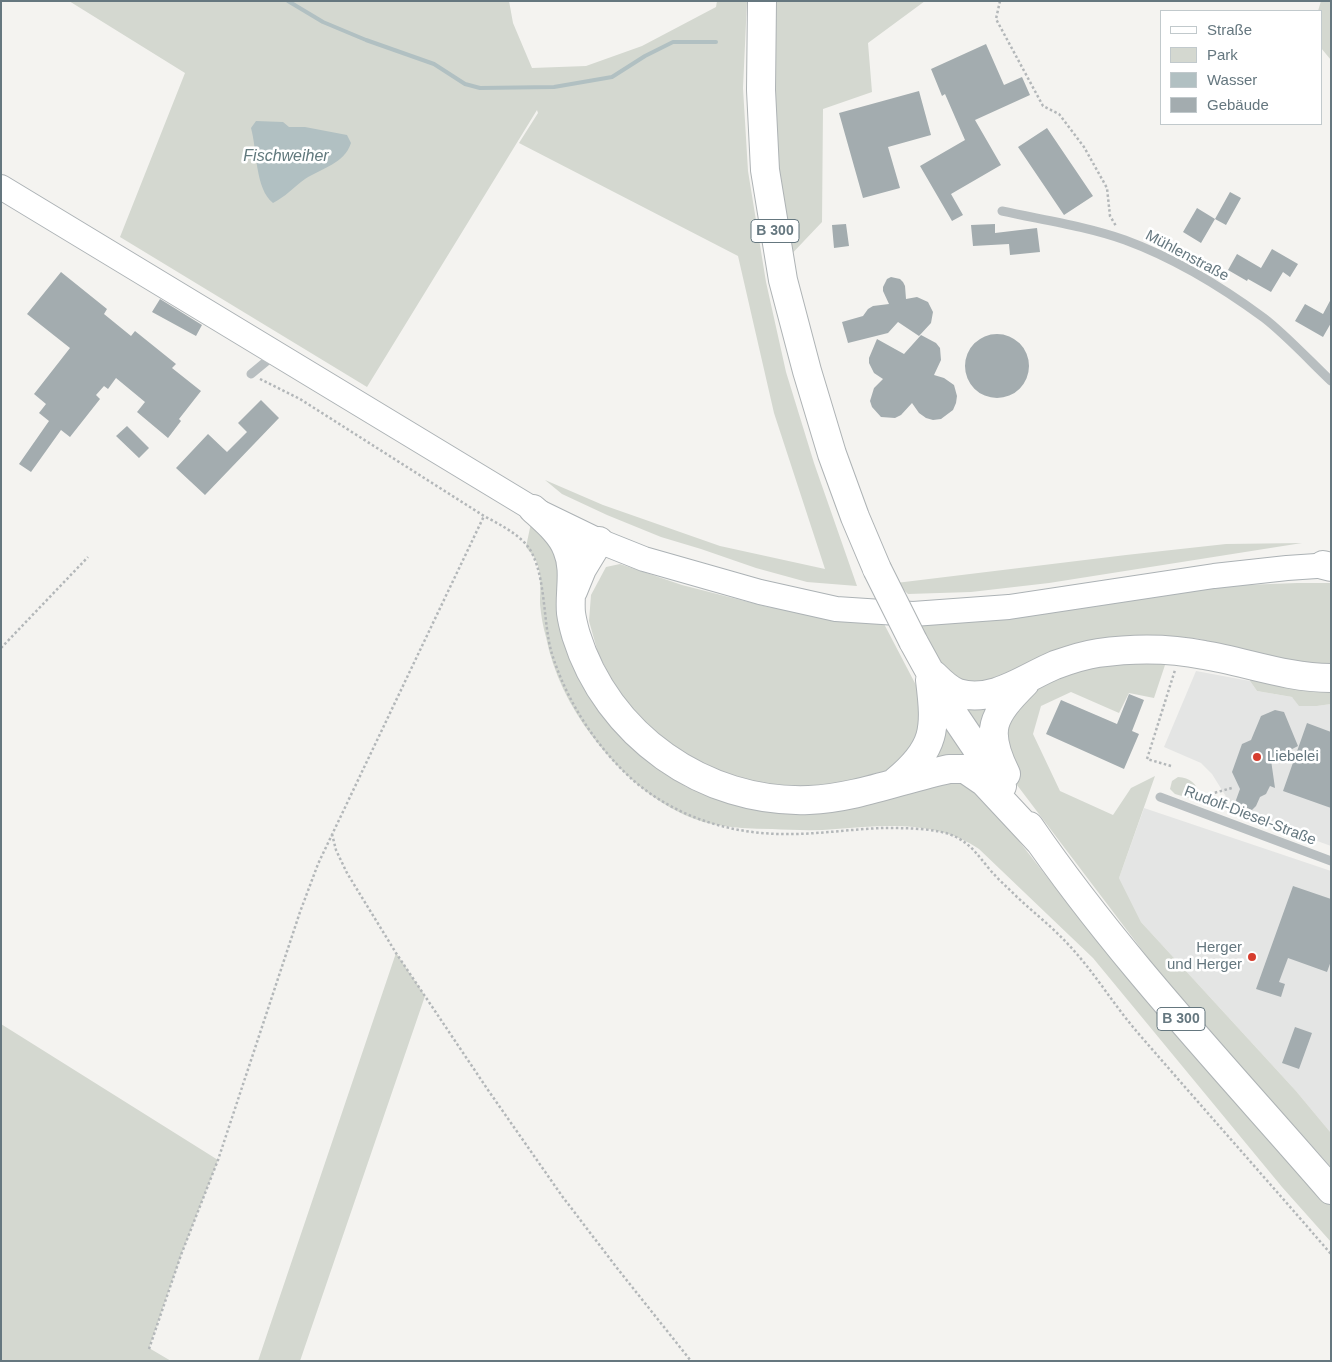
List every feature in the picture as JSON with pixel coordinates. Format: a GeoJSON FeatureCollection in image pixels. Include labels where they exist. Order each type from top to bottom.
{"type":"FeatureCollection","features":[{"type":"Feature","properties":{"kind":"highway","name":"B 300"},"geometry":{"type":"LineString","coordinates":[[762,1],[761,90],[766,170],[783,280],[807,371],[832,454],[855,518],[877,569],[929,672],[973,744],[1040,842],[1093,913],[1136,966],[1331,1190]]}},
{"type":"Feature","properties":{"kind":"highway"},"geometry":{"type":"LineString","coordinates":[[533,509],[551,526],[567,548],[571,565],[571,612],[585,660],[597,683],[616,711],[636,734],[661,755],[692,775],[721,787],[778,800],[836,798],[948,768],[965,769],[984,782],[1040,842]]}},
{"type":"Feature","properties":{"kind":"highway"},"geometry":{"type":"LineString","coordinates":[[572,592],[582,569],[599,541]]}},
{"type":"Feature","properties":{"kind":"highway"},"geometry":{"type":"LineString","coordinates":[[929,672],[950,689],[959,693],[979,695],[1030,678],[1074,658],[1097,653],[1164,649],[1205,655],[1286,673],[1331,678]]}},
{"type":"Feature","properties":{"kind":"highway"},"geometry":{"type":"LineString","coordinates":[[894,783],[912,768],[929,743],[934,721],[929,672]]}},
{"type":"Feature","properties":{"kind":"highway"},"geometry":{"type":"LineString","coordinates":[[1030,678],[1001,709],[995,726],[994,747],[1002,767],[1040,842]]}},
{"type":"Feature","properties":{"kind":"main road"},"geometry":{"type":"LineString","coordinates":[[1,187],[533,509],[599,541],[644,559],[760,592],[836,609],[913,614],[1009,607],[1214,576],[1287,568],[1328,566]]}},
{"type":"Feature","properties":{"kind":"street","name":"Mühlenstraße"},"geometry":{"type":"LineString","coordinates":[[1002,211],[1102,233],[1166,257],[1266,319],[1331,381]]}},
{"type":"Feature","properties":{"kind":"street"},"geometry":{"type":"LineString","coordinates":[[251,374],[276,353]]}},
{"type":"Feature","properties":{"kind":"street","name":"Rudolf-Diesel-Straße"},"geometry":{"type":"LineString","coordinates":[[1160,797],[1331,861]]}},
{"type":"Feature","properties":{"kind":"path"},"geometry":{"type":"LineString","coordinates":[[1000,1],[996,19],[1043,106],[1059,114],[1084,147],[1107,188],[1110,216]]}},
{"type":"Feature","properties":{"kind":"path"},"geometry":{"type":"LineString","coordinates":[[149,1349],[181,1255],[218,1160],[300,912],[332,832],[484,516]]}},
{"type":"Feature","properties":{"kind":"path"},"geometry":{"type":"LineString","coordinates":[[1,648],[88,557]]}},
{"type":"Feature","properties":{"kind":"path"},"geometry":{"type":"LineString","coordinates":[[1171,766],[1147,759],[1181,652]]}},
{"type":"Feature","properties":{"kind":"path"},"geometry":{"type":"LineString","coordinates":[[1210,794],[1232,788]]}},
{"type":"Feature","properties":{"kind":"path"},"geometry":{"type":"LineString","coordinates":[[332,832],[336,850],[347,874],[396,953],[478,1074],[562,1196],[691,1361]]}},
{"type":"Feature","properties":{"kind":"shaded area"},"geometry":{"type":"Polygon","coordinates":[[[1196,671],[1250,681],[1257,691],[1292,697],[1317,706],[1331,704],[1331,846],[1235,811],[1212,774],[1201,763],[1164,747],[1196,671]]]}},
{"type":"Feature","properties":{"kind":"shaded area","name":"Herger und Herger"},"geometry":{"type":"Polygon","coordinates":[[[1144,808],[1331,871],[1331,1133],[1296,1091],[1141,922],[1119,878],[1144,808]]]}},
{"type":"Feature","properties":{"kind":"green space"},"geometry":{"type":"Polygon","coordinates":[[[69,1],[509,1],[513,23],[532,68],[586,66],[642,46],[716,7],[717,1],[747,1],[743,88],[748,171],[766,282],[786,372],[814,463],[857,586],[807,582],[756,568],[661,537],[562,494],[545,480],[603,505],[720,546],[825,569],[774,413],[738,256],[519,143],[538,113],[537,110],[367,387],[120,237],[185,73],[69,1]]]}},
{"type":"Feature","properties":{"kind":"green space"},"geometry":{"type":"Polygon","coordinates":[[[772,1],[925,1],[868,43],[872,92],[823,109],[822,222],[785,261],[768,100],[772,1]]]}},
{"type":"Feature","properties":{"kind":"green space"},"geometry":{"type":"Polygon","coordinates":[[[1321,1],[1331,1],[1331,60],[1322,49],[1322,10],[1318,10],[1321,1]]]}},
{"type":"Feature","properties":{"kind":"green space"},"geometry":{"type":"Polygon","coordinates":[[[531,523],[551,540],[563,564],[563,608],[653,763],[686,787],[717,797],[897,793],[968,780],[980,791],[1089,931],[1331,1206],[1331,1242],[1282,1187],[1093,958],[979,849],[946,833],[910,827],[873,826],[804,830],[742,828],[712,824],[694,819],[660,802],[630,778],[604,751],[584,725],[563,689],[553,664],[542,621],[539,568],[526,547],[531,523]]]}},
{"type":"Feature","properties":{"kind":"green space"},"geometry":{"type":"Polygon","coordinates":[[[1302,543],[1049,583],[971,592],[908,594],[896,583],[1226,544],[1302,543]]]}},
{"type":"Feature","properties":{"kind":"green space"},"geometry":{"type":"Polygon","coordinates":[[[620,564],[682,585],[768,607],[882,620],[918,689],[927,719],[905,760],[878,776],[821,789],[769,786],[718,771],[682,754],[647,728],[617,690],[598,653],[589,621],[591,595],[606,567],[620,564]]]}},
{"type":"Feature","properties":{"kind":"green space"},"geometry":{"type":"Polygon","coordinates":[[[1331,583],[1331,666],[1288,662],[1246,654],[1200,639],[1158,635],[1126,638],[970,689],[942,671],[915,624],[1218,586],[1331,583]]]}},
{"type":"Feature","properties":{"kind":"green space"},"geometry":{"type":"Polygon","coordinates":[[[1158,658],[1165,665],[1154,698],[1129,693],[1119,713],[1071,692],[1041,706],[1033,734],[1060,791],[1113,815],[1131,788],[1155,776],[1119,878],[1141,922],[1296,1091],[1331,1133],[1331,1167],[1173,991],[1017,785],[1002,759],[1004,716],[1042,684],[1070,671],[1158,658]]]}},
{"type":"Feature","properties":{"kind":"green space"},"geometry":{"type":"Polygon","coordinates":[[[1252,675],[1331,690],[1331,704],[1299,706],[1292,697],[1257,691],[1250,681],[1252,675]]]}},
{"type":"Feature","properties":{"kind":"green space"},"geometry":{"type":"Polygon","coordinates":[[[1002,696],[982,740],[955,699],[1002,696]]]}},
{"type":"Feature","properties":{"kind":"green space"},"geometry":{"type":"Polygon","coordinates":[[[938,704],[972,761],[929,764],[938,704]]]}},
{"type":"Feature","properties":{"kind":"green space"},"geometry":{"type":"Polygon","coordinates":[[[1178,777],[1195,784],[1199,795],[1195,800],[1175,794],[1170,789],[1172,781],[1178,777]]]}},
{"type":"Feature","properties":{"kind":"green space"},"geometry":{"type":"Polygon","coordinates":[[[396,953],[425,996],[300,1361],[258,1361],[396,953]]]}},
{"type":"Feature","properties":{"kind":"green space"},"geometry":{"type":"Polygon","coordinates":[[[1,1024],[218,1160],[181,1255],[149,1348],[171,1361],[1,1361],[1,1024]]]}},
{"type":"Feature","properties":{"kind":"water","name":"Fischweiher"},"geometry":{"type":"Polygon","coordinates":[[[256,121],[283,122],[289,127],[305,127],[347,135],[351,143],[348,150],[338,161],[305,179],[273,203],[267,197],[257,168],[251,128],[256,121]]]}},
{"type":"Feature","properties":{"kind":"building"},"geometry":{"type":"Polygon","coordinates":[[[986,44],[1004,85],[1022,77],[1030,95],[975,120],[1001,165],[951,194],[963,215],[952,221],[920,166],[965,140],[945,94],[942,96],[931,69],[986,44]]]}},
{"type":"Feature","properties":{"kind":"building"},"geometry":{"type":"Polygon","coordinates":[[[919,91],[931,135],[888,147],[900,188],[863,198],[839,113],[919,91]]]}},
{"type":"Feature","properties":{"kind":"building"},"geometry":{"type":"Polygon","coordinates":[[[1047,128],[1093,196],[1064,215],[1018,147],[1047,128]]]}},
{"type":"Feature","properties":{"kind":"building"},"geometry":{"type":"Polygon","coordinates":[[[1230,192],[1241,198],[1226,225],[1215,219],[1230,192]]]}},
{"type":"Feature","properties":{"kind":"building"},"geometry":{"type":"Polygon","coordinates":[[[1197,208],[1215,219],[1201,243],[1183,232],[1197,208]]]}},
{"type":"Feature","properties":{"kind":"building"},"geometry":{"type":"Polygon","coordinates":[[[846,224],[849,246],[834,248],[832,225],[846,224]]]}},
{"type":"Feature","properties":{"kind":"building"},"geometry":{"type":"Polygon","coordinates":[[[995,224],[995,233],[1037,228],[1040,252],[1010,255],[1009,244],[973,246],[971,225],[995,224]]]}},
{"type":"Feature","properties":{"kind":"building"},"geometry":{"type":"Polygon","coordinates":[[[1272,249],[1298,264],[1290,277],[1283,272],[1271,292],[1228,270],[1237,254],[1261,268],[1272,249]]]}},
{"type":"Feature","properties":{"kind":"building"},"geometry":{"type":"Polygon","coordinates":[[[61,272],[107,309],[104,314],[131,336],[135,331],[176,364],[172,368],[201,391],[179,419],[181,421],[168,438],[137,412],[145,402],[116,378],[108,389],[104,386],[96,395],[100,399],[70,437],[61,430],[31,472],[19,464],[49,421],[39,413],[46,404],[34,394],[70,348],[27,314],[61,272]]]}},
{"type":"Feature","properties":{"kind":"building"},"geometry":{"type":"Polygon","coordinates":[[[891,277],[900,279],[903,282],[906,299],[917,297],[928,302],[933,312],[931,323],[919,336],[898,322],[888,333],[848,343],[842,322],[863,316],[873,306],[889,304],[883,287],[887,279],[891,277]]]}},
{"type":"Feature","properties":{"kind":"building"},"geometry":{"type":"Polygon","coordinates":[[[160,299],[202,325],[196,336],[152,312],[160,299]]]}},
{"type":"Feature","properties":{"kind":"building"},"geometry":{"type":"Polygon","coordinates":[[[1331,299],[1331,323],[1323,337],[1295,321],[1305,304],[1323,314],[1331,299]]]}},
{"type":"Feature","properties":{"kind":"building"},"geometry":{"type":"Polygon","coordinates":[[[997,334],[1015,339],[1020,343],[1024,348],[1029,366],[1024,384],[1020,389],[1015,393],[997,398],[979,393],[974,389],[970,384],[965,366],[970,348],[974,343],[979,339],[997,334]]]}},
{"type":"Feature","properties":{"kind":"building"},"geometry":{"type":"Polygon","coordinates":[[[921,335],[936,343],[940,348],[941,360],[934,375],[944,378],[954,385],[957,396],[953,410],[941,419],[933,420],[919,413],[912,403],[901,415],[895,418],[881,417],[872,407],[870,401],[874,388],[883,379],[874,373],[869,363],[869,358],[877,339],[904,354],[921,335]]]}},
{"type":"Feature","properties":{"kind":"building"},"geometry":{"type":"Polygon","coordinates":[[[261,400],[279,418],[205,495],[176,468],[208,434],[227,452],[247,432],[238,423],[261,400]]]}},
{"type":"Feature","properties":{"kind":"building"},"geometry":{"type":"Polygon","coordinates":[[[127,426],[149,448],[139,458],[116,436],[127,426]]]}},
{"type":"Feature","properties":{"kind":"building"},"geometry":{"type":"Polygon","coordinates":[[[1129,694],[1144,700],[1132,731],[1139,734],[1124,769],[1046,734],[1061,700],[1117,724],[1129,694]]]}},
{"type":"Feature","properties":{"kind":"building","name":"Liebelei"},"geometry":{"type":"Polygon","coordinates":[[[1275,710],[1284,712],[1298,746],[1271,760],[1275,788],[1270,786],[1266,794],[1260,797],[1252,810],[1237,804],[1236,800],[1240,789],[1232,772],[1242,744],[1251,740],[1261,716],[1275,710]]]}},
{"type":"Feature","properties":{"kind":"building"},"geometry":{"type":"Polygon","coordinates":[[[1307,723],[1331,732],[1331,808],[1283,791],[1307,723]]]}},
{"type":"Feature","properties":{"kind":"building"},"geometry":{"type":"Polygon","coordinates":[[[1293,886],[1331,899],[1331,961],[1327,972],[1288,958],[1279,982],[1285,984],[1281,997],[1256,989],[1293,886]]]}},
{"type":"Feature","properties":{"kind":"building"},"geometry":{"type":"Polygon","coordinates":[[[1295,1027],[1312,1033],[1299,1069],[1282,1063],[1295,1027]]]}},
{"type":"Feature","properties":{"kind":"waterway"},"geometry":{"type":"LineString","coordinates":[[288,1],[323,22],[366,40],[434,64],[465,84],[480,88],[554,87],[612,77],[645,56],[673,42],[716,42]]}},
{"type":"Feature","properties":{"kind":"place","name":"Liebelei"},"geometry":{"type":"Point","coordinates":[1257,757]}},
{"type":"Feature","properties":{"kind":"place","name":"Herger und Herger"},"geometry":{"type":"Point","coordinates":[1252,957]}}]}
